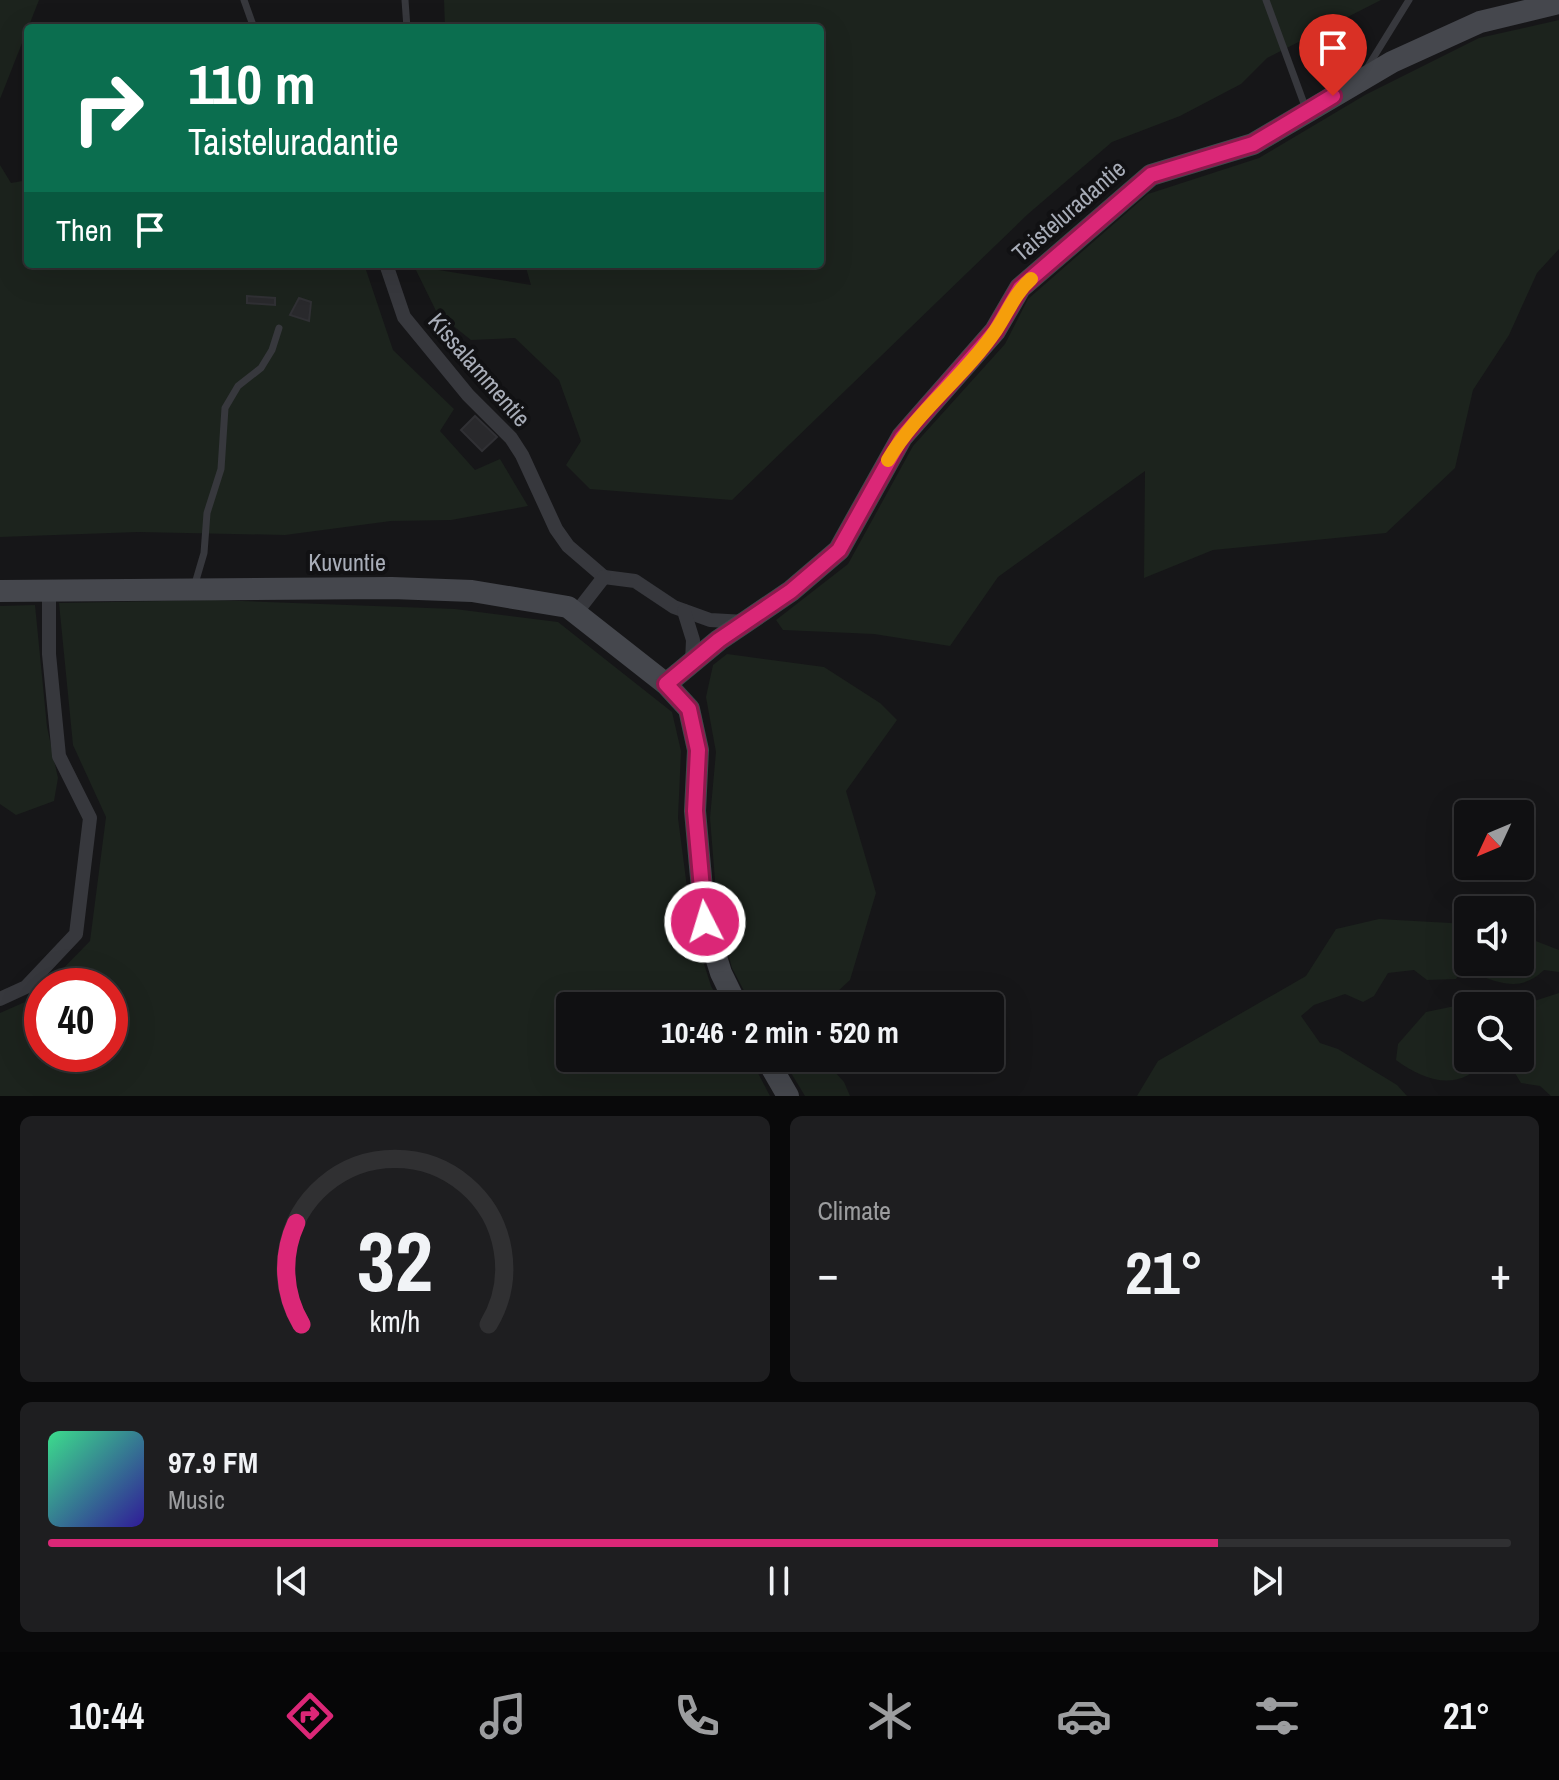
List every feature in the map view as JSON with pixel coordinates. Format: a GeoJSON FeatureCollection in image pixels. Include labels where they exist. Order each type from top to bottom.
{"type":"FeatureCollection","features":[{"type":"Feature","properties":{"kind":"street","name":"Taisteluradantie"},"geometry":{"type":"LineString","coordinates":[[666,684],[745,622],[791,591],[839,550],[902,437],[995,331],[1020,288],[1151,175],[1253,144],[1360,81],[1480,22],[1559,3]]}},
{"type":"Feature","properties":{"kind":"street","name":"Kissalammentie"},"geometry":{"type":"LineString","coordinates":[[387,268],[404,317],[458,384],[511,438],[556,529],[568,546],[604,577]]}},
{"type":"Feature","properties":{"kind":"street"},"geometry":{"type":"LineString","coordinates":[[576,613],[604,577],[635,581],[684,611],[710,620],[745,622]]}},
{"type":"Feature","properties":{"kind":"street"},"geometry":{"type":"LineString","coordinates":[[0,999],[26,987],[76,934],[90,818],[59,756],[49,654],[49,590]]}},
{"type":"Feature","properties":{"kind":"street","name":"Kuvuntie"},"geometry":{"type":"LineString","coordinates":[[0,591],[472,591],[568,607],[666,684],[689,709],[698,750],[695,811],[705,922],[730,992]]}},
{"type":"Feature","properties":{"kind":"street"},"geometry":{"type":"LineString","coordinates":[[684,611],[693,640],[692,662]]}},
{"type":"Feature","properties":{"kind":"street"},"geometry":{"type":"LineString","coordinates":[[774,1072],[788,1096]]}},
{"type":"Feature","properties":{"kind":"lane"},"geometry":{"type":"LineString","coordinates":[[244,0],[253,24]]}},
{"type":"Feature","properties":{"kind":"lane"},"geometry":{"type":"LineString","coordinates":[[405,0],[407,24]]}},
{"type":"Feature","properties":{"kind":"lane"},"geometry":{"type":"LineString","coordinates":[[1266,0],[1307,111]]}},
{"type":"Feature","properties":{"kind":"lane"},"geometry":{"type":"LineString","coordinates":[[1360,81],[1409,0]]}},
{"type":"Feature","properties":{"kind":"lane"},"geometry":{"type":"LineString","coordinates":[[194,589],[204,553],[207,513],[221,469],[225,408],[238,386],[261,368],[272,350],[279,328]]}},
{"type":"Feature","properties":{"kind":"shaded area"},"geometry":{"type":"Polygon","coordinates":[[[0,0],[39,0],[30,24],[24,24],[24,38],[0,99],[0,0]]]}},
{"type":"Feature","properties":{"kind":"shaded area"},"geometry":{"type":"Polygon","coordinates":[[[444,0],[1381,0],[1267,58],[1241,84],[1180,116],[1112,142],[1028,214],[732,500],[590,489],[566,465],[581,441],[559,380],[515,338],[471,340],[437,313],[415,268],[531,285],[526,268],[824,268],[824,24],[445,24],[444,0]]]}},
{"type":"Feature","properties":{"kind":"shaded area"},"geometry":{"type":"Polygon","coordinates":[[[1559,20],[1559,249],[1537,273],[1509,335],[1473,390],[1455,468],[1386,533],[1213,550],[1144,578],[1145,471],[998,577],[950,646],[874,634],[783,630],[776,620],[848,564],[913,446],[1005,344],[1028,299],[1148,194],[1259,158],[1365,95],[1479,38],[1559,20]]]}},
{"type":"Feature","properties":{"kind":"shaded area"},"geometry":{"type":"Polygon","coordinates":[[[0,165],[11,183],[24,181],[24,268],[365,268],[393,350],[454,409],[440,431],[475,470],[500,459],[528,506],[451,520],[391,521],[285,535],[138,532],[0,537],[0,165]]]}},
{"type":"Feature","properties":{"kind":"shaded area"},"geometry":{"type":"Polygon","coordinates":[[[214,600],[455,609],[558,622],[672,712],[681,751],[678,818],[692,926],[714,992],[556,992],[556,1072],[757,1072],[770,1096],[0,1096],[0,1013],[24,1002],[24,1072],[128,1072],[128,968],[64,968],[90,941],[106,817],[73,745],[59,603],[214,600]]]}},
{"type":"Feature","properties":{"kind":"shaded area"},"geometry":{"type":"Polygon","coordinates":[[[35,605],[47,727],[58,778],[54,801],[16,815],[0,804],[0,606],[35,605]]]}},
{"type":"Feature","properties":{"kind":"shaded area"},"geometry":{"type":"Polygon","coordinates":[[[727,654],[824,667],[880,703],[897,720],[846,791],[876,893],[850,980],[837,992],[745,992],[732,968],[718,917],[710,818],[716,752],[706,697],[713,665],[727,654]]]}},
{"type":"Feature","properties":{"kind":"shaded area"},"geometry":{"type":"Polygon","coordinates":[[[1379,919],[1454,923],[1456,979],[1427,980],[1414,970],[1388,973],[1374,996],[1363,1002],[1345,994],[1314,1005],[1301,1016],[1320,1043],[1338,1049],[1397,1085],[1407,1096],[1137,1096],[1158,1061],[1306,976],[1336,929],[1379,919]]]}},
{"type":"Feature","properties":{"kind":"shaded area"},"geometry":{"type":"Polygon","coordinates":[[[1534,940],[1559,950],[1559,972],[1544,970],[1530,980],[1516,984],[1486,978],[1534,976],[1534,940]]]}},
{"type":"Feature","properties":{"kind":"shaded area"},"geometry":{"type":"Polygon","coordinates":[[[1559,993],[1559,1096],[1551,1096],[1540,1086],[1521,1083],[1514,1072],[1534,1072],[1534,1001],[1559,993]]]}},
{"type":"Feature","properties":{"kind":"shaded area"},"geometry":{"type":"Polygon","coordinates":[[[1454,1006],[1454,1072],[1471,1072],[1454,1080],[1442,1080],[1418,1074],[1396,1060],[1398,1044],[1426,1012],[1454,1006]]]}},
{"type":"Feature","properties":{"kind":"shaded area"},"geometry":{"type":"Polygon","coordinates":[[[790,1072],[835,1072],[844,1082],[850,1096],[805,1096],[790,1072]]]}},
{"type":"Feature","properties":{"kind":"building"},"geometry":{"type":"Polygon","coordinates":[[[247,296],[275,298],[275,305],[247,303],[247,296]]]}},
{"type":"Feature","properties":{"kind":"building"},"geometry":{"type":"Polygon","coordinates":[[[299,298],[311,302],[309,321],[290,315],[299,298]]]}},
{"type":"Feature","properties":{"kind":"building"},"geometry":{"type":"Polygon","coordinates":[[[475,416],[497,437],[482,451],[461,430],[475,416]]]}},
{"type":"Feature","properties":{"kind":"slow traffic"},"geometry":{"type":"LineString","coordinates":[[888,460],[902,437],[995,331],[1020,288],[1031,279]]}},
{"type":"Feature","properties":{"kind":"route"},"geometry":{"type":"LineString","coordinates":[[705,922],[695,811],[698,750],[689,709],[666,684],[719,640],[791,591],[839,550],[863,502],[902,437],[995,331],[1020,288],[1151,175],[1253,144],[1333,96]]}}]}
